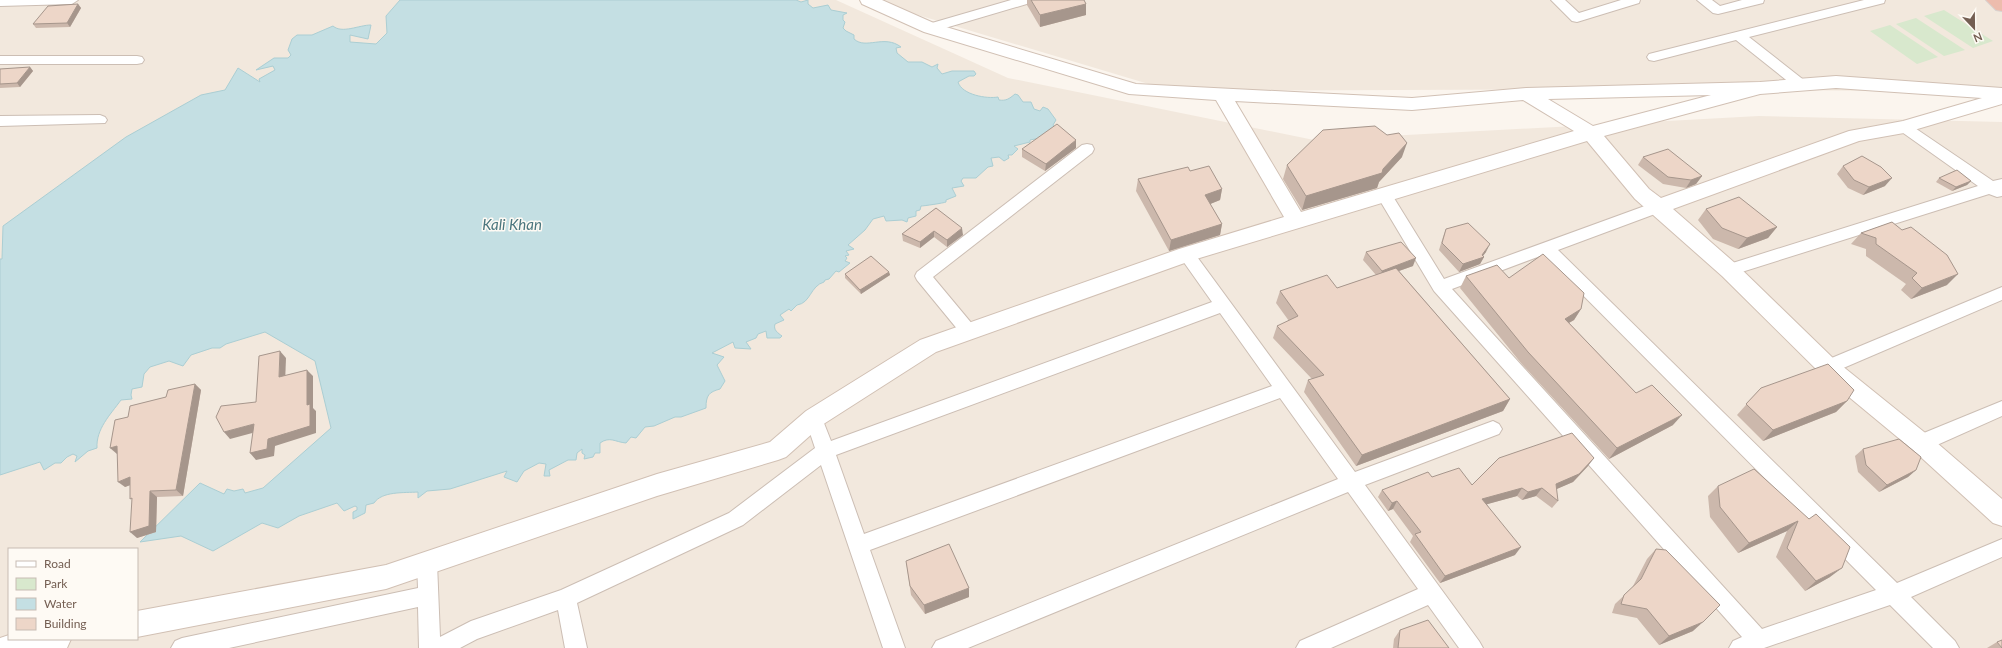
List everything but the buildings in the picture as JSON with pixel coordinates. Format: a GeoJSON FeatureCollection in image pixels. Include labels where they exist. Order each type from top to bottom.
{"type":"FeatureCollection","features":[{"type":"Feature","properties":{"kind":"highway"},"geometry":{"type":"LineString","coordinates":[[1994,0],[2002,6]]}},
{"type":"Feature","properties":{"kind":"main road"},"geometry":{"type":"LineString","coordinates":[[868,0],[930,28],[1135,90],[1412,104],[1526,94],[1760,88],[1836,82],[2002,94]]}},
{"type":"Feature","properties":{"kind":"main road"},"geometry":{"type":"LineString","coordinates":[[138,624],[386,577],[657,485],[778,450],[814,418],[928,346],[968,331],[1186,254],[1591,133],[1760,88]]}},
{"type":"Feature","properties":{"kind":"main road"},"geometry":{"type":"LineString","coordinates":[[1222,94],[1296,221]]}},
{"type":"Feature","properties":{"kind":"main road"},"geometry":{"type":"LineString","coordinates":[[1526,94],[1591,133],[1642,194],[1729,270],[1828,367],[1921,443],[2002,515]]}},
{"type":"Feature","properties":{"kind":"main road"},"geometry":{"type":"LineString","coordinates":[[1658,207],[1856,135],[1904,127],[2002,98]]}},
{"type":"Feature","properties":{"kind":"main road"},"geometry":{"type":"LineString","coordinates":[[8,648],[52,640]]}},
{"type":"Feature","properties":{"kind":"street"},"geometry":{"type":"LineString","coordinates":[[0,2],[72,0]]}},
{"type":"Feature","properties":{"kind":"street"},"geometry":{"type":"LineString","coordinates":[[930,28],[1025,0]]}},
{"type":"Feature","properties":{"kind":"street"},"geometry":{"type":"LineString","coordinates":[[1557,0],[1577,18],[1634,0]]}},
{"type":"Feature","properties":{"kind":"street"},"geometry":{"type":"LineString","coordinates":[[1703,0],[1718,10],[1758,0]]}},
{"type":"Feature","properties":{"kind":"street"},"geometry":{"type":"LineString","coordinates":[[1654,57],[1879,0]]}},
{"type":"Feature","properties":{"kind":"street"},"geometry":{"type":"LineString","coordinates":[[1739,36],[1800,84]]}},
{"type":"Feature","properties":{"kind":"street"},"geometry":{"type":"LineString","coordinates":[[0,60],[137,60]]}},
{"type":"Feature","properties":{"kind":"street"},"geometry":{"type":"LineString","coordinates":[[0,121],[100,120]]}},
{"type":"Feature","properties":{"kind":"street"},"geometry":{"type":"LineString","coordinates":[[1904,127],[1998,189]]}},
{"type":"Feature","properties":{"kind":"street"},"geometry":{"type":"LineString","coordinates":[[968,331],[922,276],[1087,149]]}},
{"type":"Feature","properties":{"kind":"street"},"geometry":{"type":"LineString","coordinates":[[1729,270],[1998,189]]}},
{"type":"Feature","properties":{"kind":"street"},"geometry":{"type":"LineString","coordinates":[[1384,194],[1440,287],[1749,644],[1893,594],[2002,548]]}},
{"type":"Feature","properties":{"kind":"street"},"geometry":{"type":"LineString","coordinates":[[1440,287],[1658,207]]}},
{"type":"Feature","properties":{"kind":"street"},"geometry":{"type":"LineString","coordinates":[[1546,248],[1948,648]]}},
{"type":"Feature","properties":{"kind":"street"},"geometry":{"type":"LineString","coordinates":[[1186,254],[1472,648]]}},
{"type":"Feature","properties":{"kind":"street"},"geometry":{"type":"LineString","coordinates":[[1828,367],[2002,293]]}},
{"type":"Feature","properties":{"kind":"street"},"geometry":{"type":"LineString","coordinates":[[440,648],[471,631],[566,598],[736,519],[826,451],[1223,306]]}},
{"type":"Feature","properties":{"kind":"street"},"geometry":{"type":"LineString","coordinates":[[859,545],[1284,389]]}},
{"type":"Feature","properties":{"kind":"street"},"geometry":{"type":"LineString","coordinates":[[1921,443],[2002,408]]}},
{"type":"Feature","properties":{"kind":"street"},"geometry":{"type":"LineString","coordinates":[[814,418],[894,648]]}},
{"type":"Feature","properties":{"kind":"street"},"geometry":{"type":"LineString","coordinates":[[943,648],[1351,482],[1493,429]]}},
{"type":"Feature","properties":{"kind":"street"},"geometry":{"type":"LineString","coordinates":[[427,563],[430,648]]}},
{"type":"Feature","properties":{"kind":"street"},"geometry":{"type":"LineString","coordinates":[[1307,648],[1432,593]]}},
{"type":"Feature","properties":{"kind":"street"},"geometry":{"type":"LineString","coordinates":[[182,648],[427,596]]}},
{"type":"Feature","properties":{"kind":"street"},"geometry":{"type":"LineString","coordinates":[[566,598],[576,648]]}},
{"type":"Feature","properties":{"kind":"shaded area"},"geometry":{"type":"Polygon","coordinates":[[[0,0],[836,0],[1008,78],[1314,140],[1759,116],[2002,122],[2002,648],[0,648],[0,0]]]}},
{"type":"Feature","properties":{"kind":"shaded area"},"geometry":{"type":"Polygon","coordinates":[[[868,0],[2002,0],[2002,92],[1660,89],[1172,91],[868,0]]]}},
{"type":"Feature","properties":{"kind":"green space"},"geometry":{"type":"Polygon","coordinates":[[[1944,10],[1993,41],[1973,48],[1924,16],[1944,10]]]}},
{"type":"Feature","properties":{"kind":"green space"},"geometry":{"type":"Polygon","coordinates":[[[1916,18],[1965,50],[1944,56],[1896,24],[1916,18]]]}},
{"type":"Feature","properties":{"kind":"green space"},"geometry":{"type":"Polygon","coordinates":[[[1890,25],[1938,57],[1917,64],[1870,31],[1890,25]]]}},
{"type":"Feature","properties":{"kind":"water","name":"Kali Khan"},"geometry":{"type":"Polygon","coordinates":[[[400,0],[796,0],[801,2],[808,0],[808,4],[813,8],[828,5],[831,10],[847,13],[843,15],[843,20],[845,22],[843,28],[854,35],[854,39],[859,42],[895,43],[901,47],[896,48],[897,53],[908,62],[922,62],[932,67],[938,64],[937,68],[942,74],[952,71],[974,71],[976,74],[974,76],[969,76],[958,82],[964,90],[970,93],[982,97],[998,97],[999,100],[1007,99],[1015,94],[1018,95],[1023,102],[1031,102],[1034,109],[1040,111],[1043,107],[1048,109],[1056,120],[1053,125],[1056,129],[1040,138],[1014,146],[1018,149],[1012,155],[1008,155],[1009,158],[1004,161],[999,157],[991,158],[993,166],[988,167],[976,178],[963,178],[961,181],[964,186],[952,188],[956,196],[946,200],[946,202],[921,206],[920,210],[916,211],[916,216],[908,218],[907,222],[902,220],[886,221],[884,216],[873,219],[865,230],[848,245],[854,249],[846,251],[849,255],[845,256],[847,258],[845,261],[850,263],[839,272],[836,271],[829,279],[819,284],[802,304],[797,305],[791,311],[789,309],[780,315],[784,320],[775,324],[775,328],[776,331],[782,336],[780,338],[767,338],[766,331],[758,334],[756,338],[746,342],[751,349],[735,348],[733,342],[712,353],[724,357],[717,365],[725,381],[720,389],[713,391],[709,395],[706,408],[681,417],[675,417],[654,426],[645,427],[636,438],[631,437],[626,443],[610,440],[604,441],[600,443],[600,453],[595,453],[593,457],[584,459],[585,455],[582,453],[582,449],[577,453],[576,460],[568,460],[549,470],[550,476],[544,476],[546,464],[539,463],[524,471],[517,482],[504,477],[507,471],[450,489],[427,491],[418,498],[418,492],[382,496],[374,503],[366,505],[365,513],[353,519],[353,512],[357,510],[357,507],[355,506],[344,511],[337,503],[299,516],[278,528],[262,523],[213,551],[181,536],[140,542],[200,483],[224,494],[227,489],[234,491],[243,489],[245,493],[263,488],[331,428],[315,361],[265,332],[226,344],[220,348],[212,348],[191,355],[183,366],[169,361],[150,367],[144,374],[142,387],[132,389],[132,399],[121,400],[104,422],[97,441],[97,448],[88,451],[75,462],[77,456],[73,454],[61,463],[55,463],[44,470],[40,462],[0,475],[0,259],[2,259],[3,226],[126,137],[201,95],[225,90],[238,68],[260,82],[259,79],[275,70],[273,66],[256,70],[274,58],[288,58],[291,55],[288,50],[292,39],[297,35],[312,35],[333,26],[346,29],[371,25],[368,39],[350,35],[350,42],[376,44],[387,33],[386,16],[400,0]]]}}]}
